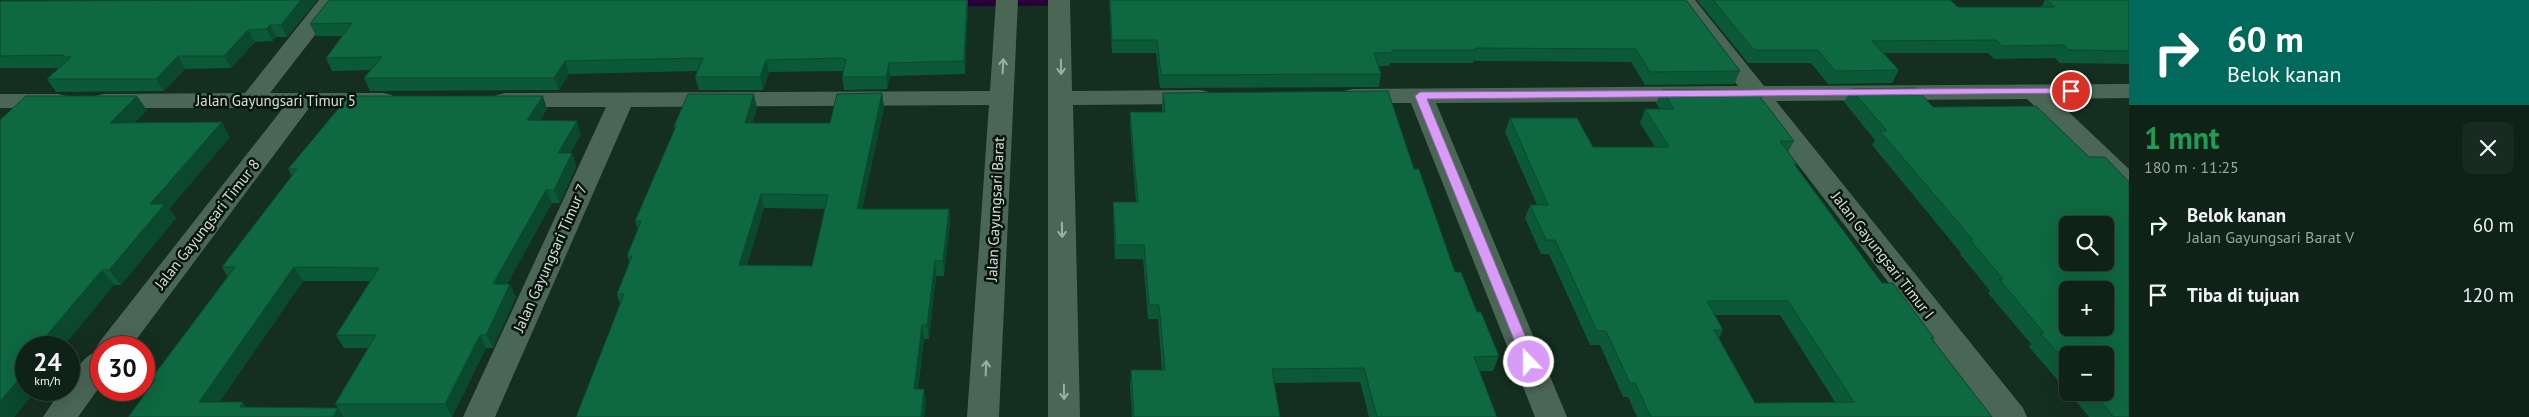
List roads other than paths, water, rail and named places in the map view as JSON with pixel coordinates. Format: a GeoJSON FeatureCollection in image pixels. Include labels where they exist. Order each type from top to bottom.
{"type":"FeatureCollection","features":[{"type":"Feature","properties":{"kind":"street","name":"Jalan Gayungsari Timur I"},"geometry":{"type":"LineString","coordinates":[[1684,1],[2011,417]]}},
{"type":"Feature","properties":{"kind":"street"},"geometry":{"type":"LineString","coordinates":[[252,100],[326,7]]}},
{"type":"Feature","properties":{"kind":"street","name":"Jalan Gayungsari Barat"},"geometry":{"type":"LineString","coordinates":[[983,417],[1006,7]]}},
{"type":"Feature","properties":{"kind":"street"},"geometry":{"type":"LineString","coordinates":[[1060,9],[1064,417]]}},
{"type":"Feature","properties":{"kind":"street"},"geometry":{"type":"LineString","coordinates":[[1333,96],[2129,91]]}},
{"type":"Feature","properties":{"kind":"street"},"geometry":{"type":"LineString","coordinates":[[2032,92],[2129,184]]}},
{"type":"Feature","properties":{"kind":"street"},"geometry":{"type":"LineString","coordinates":[[1420,96],[1551,417]]}},
{"type":"Feature","properties":{"kind":"street"},"geometry":{"type":"LineString","coordinates":[[1061,98],[1226,97]]}},
{"type":"Feature","properties":{"kind":"street"},"geometry":{"type":"LineString","coordinates":[[482,100],[1002,98]]}},
{"type":"Feature","properties":{"kind":"street","name":"Jalan Gayungsari Timur 7"},"geometry":{"type":"LineString","coordinates":[[479,417],[622,99]]}},
{"type":"Feature","properties":{"kind":"street","name":"Jalan Gayungsari Timur 8"},"geometry":{"type":"LineString","coordinates":[[121,336],[302,100]]}},
{"type":"Feature","properties":{"kind":"street","name":"Jalan Gayungsari Timur 5"},"geometry":{"type":"LineString","coordinates":[[0,101],[402,100]]}},
{"type":"Feature","properties":{"kind":"street"},"geometry":{"type":"LineString","coordinates":[[59,417],[90,376]]}},
{"type":"Feature","properties":{"kind":"waterway"},"geometry":{"type":"LineString","coordinates":[[952,1],[1057,0]]}}]}
